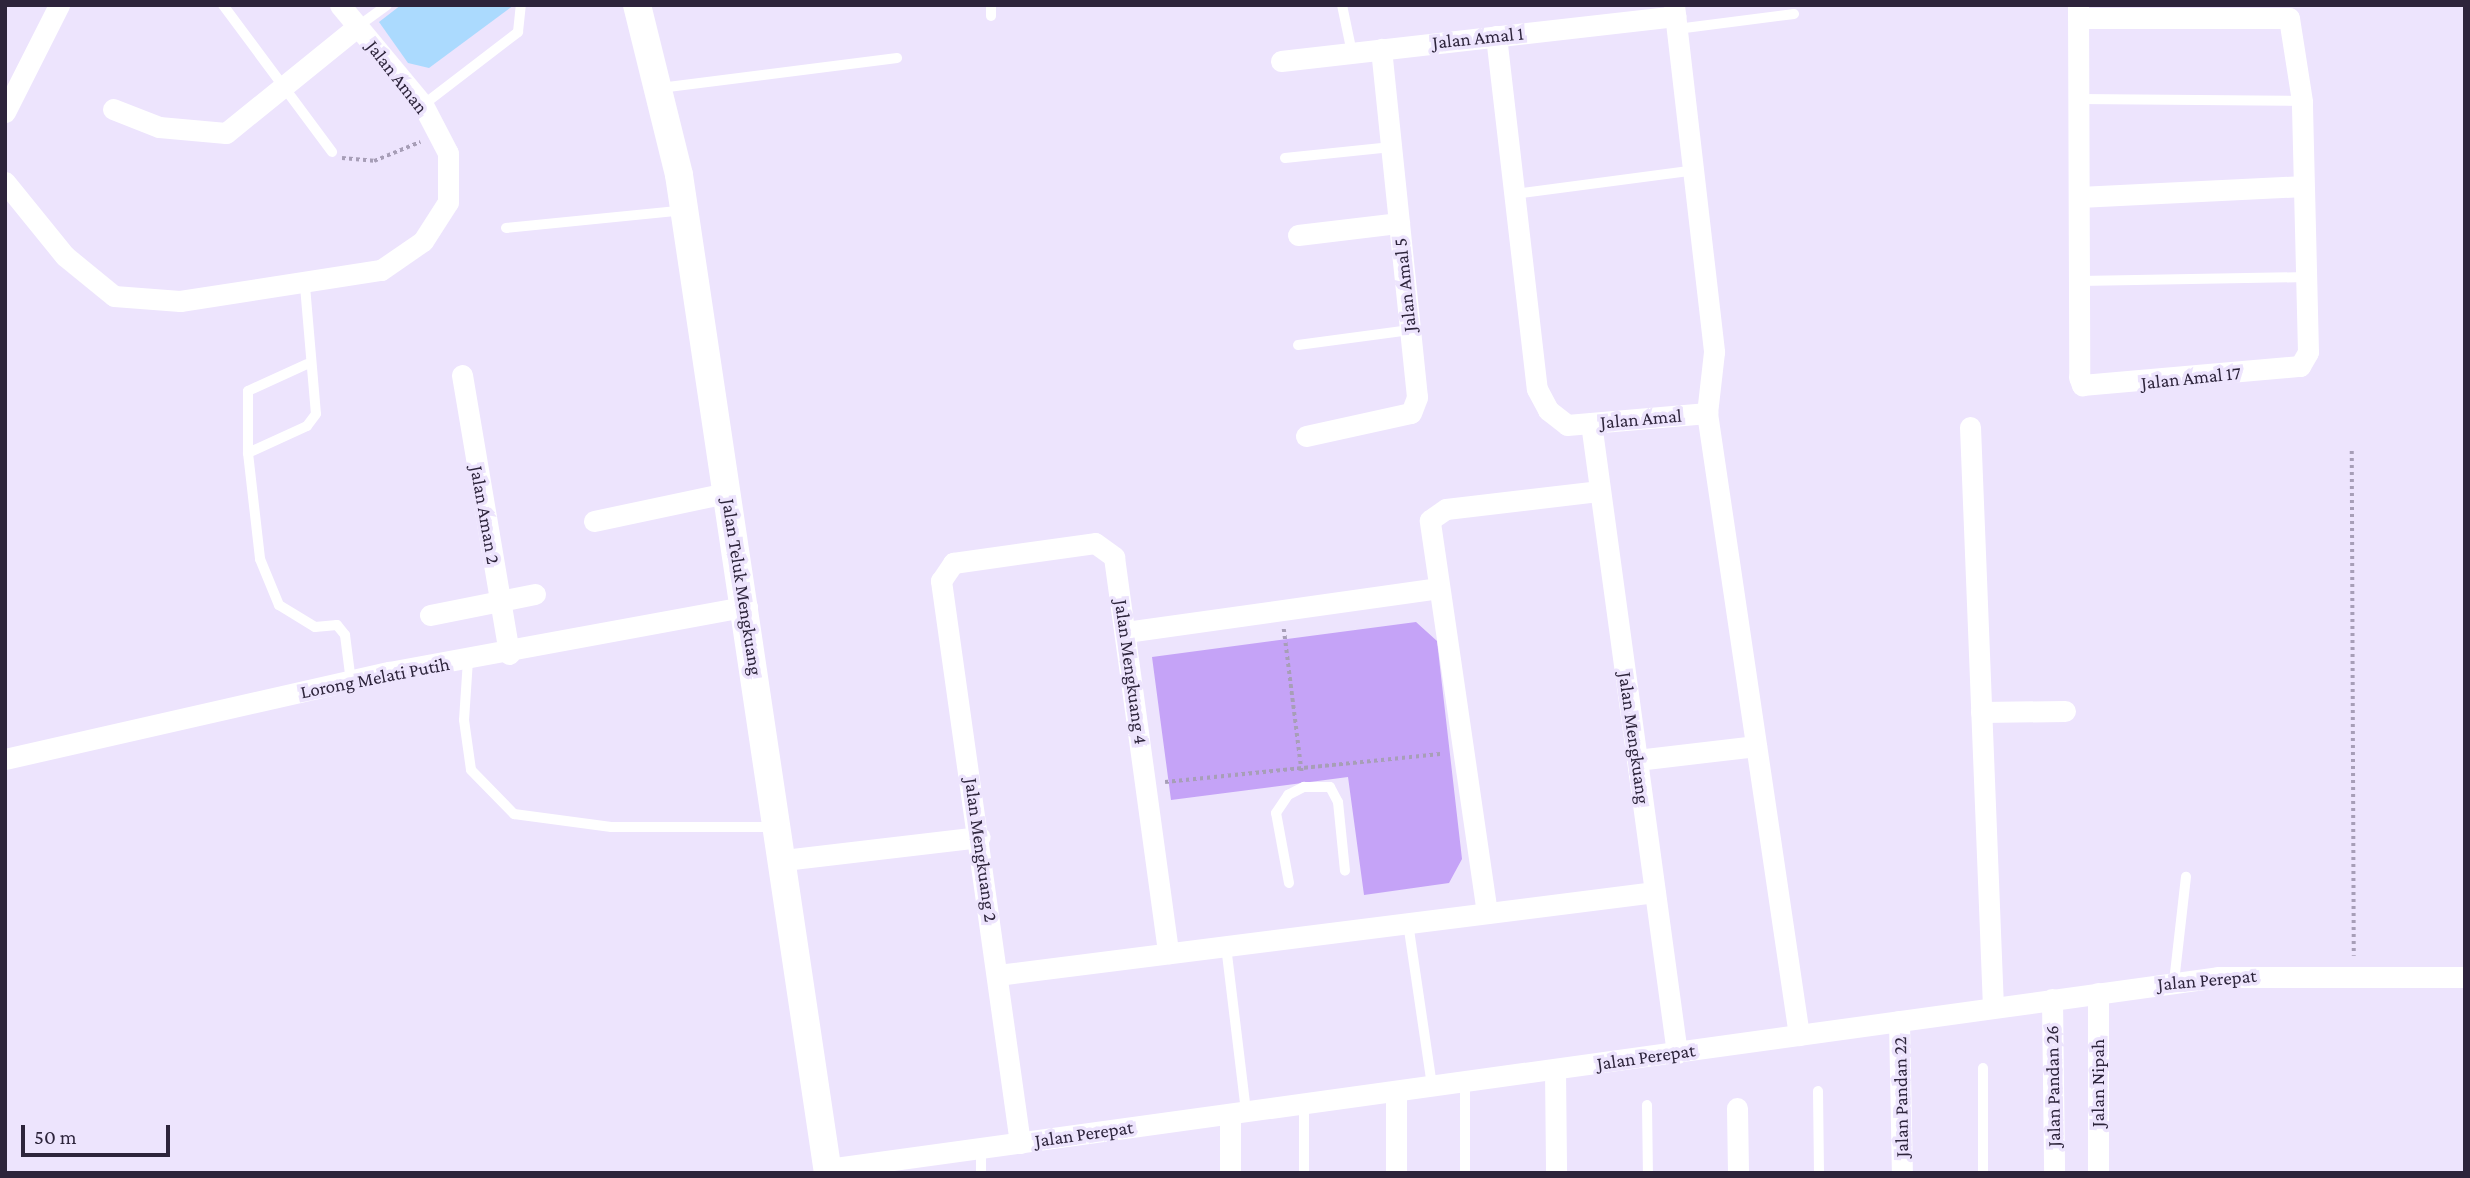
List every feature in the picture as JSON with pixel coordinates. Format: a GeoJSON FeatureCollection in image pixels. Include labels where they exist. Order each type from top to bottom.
{"type":"FeatureCollection","features":[{"type":"Feature","properties":{"kind":"street"},"geometry":{"type":"LineString","coordinates":[[5,112],[59,5]]}},
{"type":"Feature","properties":{"kind":"street","name":"Jalan Aman"},"geometry":{"type":"LineString","coordinates":[[305,286],[381,270],[423,240],[447,202],[448,153],[423,105],[340,5]]}},
{"type":"Feature","properties":{"kind":"street","name":"Jalan Teluk Mengkuang"},"geometry":{"type":"LineString","coordinates":[[637,5],[660,88],[685,210],[726,493],[747,606],[828,1171]]}},
{"type":"Feature","properties":{"kind":"street"},"geometry":{"type":"LineString","coordinates":[[2080,281],[2078,12],[2281,11],[2289,18],[2302,101],[2307,277]]}},
{"type":"Feature","properties":{"kind":"street","name":"Jalan Amal 1"},"geometry":{"type":"LineString","coordinates":[[1281,61],[1675,17]]}},
{"type":"Feature","properties":{"kind":"street","name":"Jalan Amal"},"geometry":{"type":"LineString","coordinates":[[1496,36],[1537,389],[1548,410],[1567,425],[1707,413],[1714,352],[1696,170],[1675,17]]}},
{"type":"Feature","properties":{"kind":"street"},"geometry":{"type":"LineString","coordinates":[[113,109],[159,128],[226,133],[357,27]]}},
{"type":"Feature","properties":{"kind":"street","name":"Jalan Amal 5"},"geometry":{"type":"LineString","coordinates":[[1306,436],[1411,413],[1417,397],[1381,49]]}},
{"type":"Feature","properties":{"kind":"street"},"geometry":{"type":"LineString","coordinates":[[5,182],[65,256],[114,296],[180,301],[305,286]]}},
{"type":"Feature","properties":{"kind":"street"},"geometry":{"type":"LineString","coordinates":[[2080,197],[2303,186]]}},
{"type":"Feature","properties":{"kind":"street"},"geometry":{"type":"LineString","coordinates":[[1298,235],[1399,223]]}},
{"type":"Feature","properties":{"kind":"street","name":"Jalan Amal 17"},"geometry":{"type":"LineString","coordinates":[[2080,281],[2082,385],[2300,366],[2308,352],[2307,277]]}},
{"type":"Feature","properties":{"kind":"street","name":"Jalan Aman 2"},"geometry":{"type":"LineString","coordinates":[[462,375],[509,654]]}},
{"type":"Feature","properties":{"kind":"street"},"geometry":{"type":"LineString","coordinates":[[1707,413],[1799,1035]]}},
{"type":"Feature","properties":{"kind":"street","name":"Jalan Mengkuang"},"geometry":{"type":"LineString","coordinates":[[1591,423],[1677,1053]]}},
{"type":"Feature","properties":{"kind":"street"},"geometry":{"type":"LineString","coordinates":[[1970,427],[1993,1008]]}},
{"type":"Feature","properties":{"kind":"street"},"geometry":{"type":"LineString","coordinates":[[1487,913],[1430,520],[1436,512],[1600,491]]}},
{"type":"Feature","properties":{"kind":"street"},"geometry":{"type":"LineString","coordinates":[[594,522],[726,493]]}},
{"type":"Feature","properties":{"kind":"street","name":"Jalan Mengkuang 4"},"geometry":{"type":"LineString","coordinates":[[953,563],[1095,543],[1114,557],[1168,953]]}},
{"type":"Feature","properties":{"kind":"street","name":"Jalan Mengkuang 2"},"geometry":{"type":"LineString","coordinates":[[953,563],[941,581],[980,837],[1020,1143]]}},
{"type":"Feature","properties":{"kind":"street"},"geometry":{"type":"LineString","coordinates":[[1126,632],[1439,588]]}},
{"type":"Feature","properties":{"kind":"street"},"geometry":{"type":"LineString","coordinates":[[430,615],[534,594]]}},
{"type":"Feature","properties":{"kind":"street","name":"Lorong Melati Putih"},"geometry":{"type":"LineString","coordinates":[[5,759],[351,682],[509,654],[747,606]]}},
{"type":"Feature","properties":{"kind":"street"},"geometry":{"type":"LineString","coordinates":[[1981,712],[2065,711]]}},
{"type":"Feature","properties":{"kind":"street"},"geometry":{"type":"LineString","coordinates":[[1637,760],[1756,746]]}},
{"type":"Feature","properties":{"kind":"street"},"geometry":{"type":"LineString","coordinates":[[784,860],[980,837]]}},
{"type":"Feature","properties":{"kind":"street"},"geometry":{"type":"LineString","coordinates":[[998,975],[1655,892]]}},
{"type":"Feature","properties":{"kind":"street","name":"Jalan Perepat"},"geometry":{"type":"LineString","coordinates":[[828,1171],[890,1167],[981,1148],[2174,982],[2354,976],[2465,977]]}},
{"type":"Feature","properties":{"kind":"street","name":"Jalan Nipah"},"geometry":{"type":"LineString","coordinates":[[2098,993],[2098,1173]]}},
{"type":"Feature","properties":{"kind":"street","name":"Jalan Pandan 26"},"geometry":{"type":"LineString","coordinates":[[2052,999],[2054,1173]]}},
{"type":"Feature","properties":{"kind":"street","name":"Jalan Pandan 22"},"geometry":{"type":"LineString","coordinates":[[1899,1021],[1902,1173]]}},
{"type":"Feature","properties":{"kind":"street"},"geometry":{"type":"LineString","coordinates":[[1555,1070],[1556,1173]]}},
{"type":"Feature","properties":{"kind":"street"},"geometry":{"type":"LineString","coordinates":[[1396,1091],[1396,1173]]}},
{"type":"Feature","properties":{"kind":"street"},"geometry":{"type":"LineString","coordinates":[[1737,1108],[1738,1173]]}},
{"type":"Feature","properties":{"kind":"street"},"geometry":{"type":"LineString","coordinates":[[1230,1173],[1238,1113]]}},
{"type":"Feature","properties":{"kind":"lane"},"geometry":{"type":"LineString","coordinates":[[223,5],[332,152]]}},
{"type":"Feature","properties":{"kind":"lane"},"geometry":{"type":"LineString","coordinates":[[357,27],[387,5]]}},
{"type":"Feature","properties":{"kind":"lane"},"geometry":{"type":"LineString","coordinates":[[423,105],[518,32],[521,5]]}},
{"type":"Feature","properties":{"kind":"lane"},"geometry":{"type":"LineString","coordinates":[[1342,5],[1352,53]]}},
{"type":"Feature","properties":{"kind":"lane"},"geometry":{"type":"LineString","coordinates":[[1675,17],[1794,14]]}},
{"type":"Feature","properties":{"kind":"lane"},"geometry":{"type":"LineString","coordinates":[[660,88],[897,58]]}},
{"type":"Feature","properties":{"kind":"lane"},"geometry":{"type":"LineString","coordinates":[[2079,99],[2302,101]]}},
{"type":"Feature","properties":{"kind":"lane"},"geometry":{"type":"LineString","coordinates":[[1285,158],[1391,147]]}},
{"type":"Feature","properties":{"kind":"lane"},"geometry":{"type":"LineString","coordinates":[[1514,194],[1696,170]]}},
{"type":"Feature","properties":{"kind":"lane"},"geometry":{"type":"LineString","coordinates":[[506,228],[685,210]]}},
{"type":"Feature","properties":{"kind":"lane"},"geometry":{"type":"LineString","coordinates":[[2080,281],[2307,277]]}},
{"type":"Feature","properties":{"kind":"lane"},"geometry":{"type":"LineString","coordinates":[[248,453],[307,426],[316,414],[307,363],[305,286]]}},
{"type":"Feature","properties":{"kind":"lane"},"geometry":{"type":"LineString","coordinates":[[1298,345],[1410,330]]}},
{"type":"Feature","properties":{"kind":"lane"},"geometry":{"type":"LineString","coordinates":[[307,363],[248,391],[248,453],[260,559],[279,605],[315,626],[337,625],[345,635],[351,682]]}},
{"type":"Feature","properties":{"kind":"lane"},"geometry":{"type":"LineString","coordinates":[[468,660],[464,720],[471,769],[514,814],[611,827],[779,827]]}},
{"type":"Feature","properties":{"kind":"lane"},"geometry":{"type":"LineString","coordinates":[[1289,883],[1276,813],[1288,795],[1304,788],[1331,788],[1338,802],[1345,871]]}},
{"type":"Feature","properties":{"kind":"lane"},"geometry":{"type":"LineString","coordinates":[[2174,982],[2186,877]]}},
{"type":"Feature","properties":{"kind":"lane"},"geometry":{"type":"LineString","coordinates":[[1408,923],[1432,1086]]}},
{"type":"Feature","properties":{"kind":"lane"},"geometry":{"type":"LineString","coordinates":[[1226,946],[1238,1113]]}},
{"type":"Feature","properties":{"kind":"lane"},"geometry":{"type":"LineString","coordinates":[[1983,1068],[1983,1173]]}},
{"type":"Feature","properties":{"kind":"lane"},"geometry":{"type":"LineString","coordinates":[[1465,1082],[1465,1173]]}},
{"type":"Feature","properties":{"kind":"lane"},"geometry":{"type":"LineString","coordinates":[[1818,1091],[1819,1173]]}},
{"type":"Feature","properties":{"kind":"lane"},"geometry":{"type":"LineString","coordinates":[[1304,1104],[1304,1173]]}},
{"type":"Feature","properties":{"kind":"lane"},"geometry":{"type":"LineString","coordinates":[[1647,1105],[1648,1173]]}},
{"type":"Feature","properties":{"kind":"lane"},"geometry":{"type":"LineString","coordinates":[[981,1148],[981,1173]]}},
{"type":"Feature","properties":{"kind":"path"},"geometry":{"type":"LineString","coordinates":[[332,152],[351,164],[374,161],[438,133]]}},
{"type":"Feature","properties":{"kind":"path"},"geometry":{"type":"LineString","coordinates":[[2352,451],[2354,976]]}},
{"type":"Feature","properties":{"kind":"path"},"geometry":{"type":"LineString","coordinates":[[1282,610],[1304,788]]}},
{"type":"Feature","properties":{"kind":"path"},"geometry":{"type":"LineString","coordinates":[[1146,784],[1463,752]]}},
{"type":"Feature","properties":{"kind":"shaded area"},"geometry":{"type":"Polygon","coordinates":[[[1416,622],[1437,641],[1462,859],[1449,883],[1364,895],[1348,777],[1171,800],[1152,657],[1416,622]]]}},
{"type":"Feature","properties":{"kind":"building"},"geometry":{"type":"Polygon","coordinates":[[[401,5],[514,5],[429,68],[408,63],[379,22],[401,5]]]}}]}
